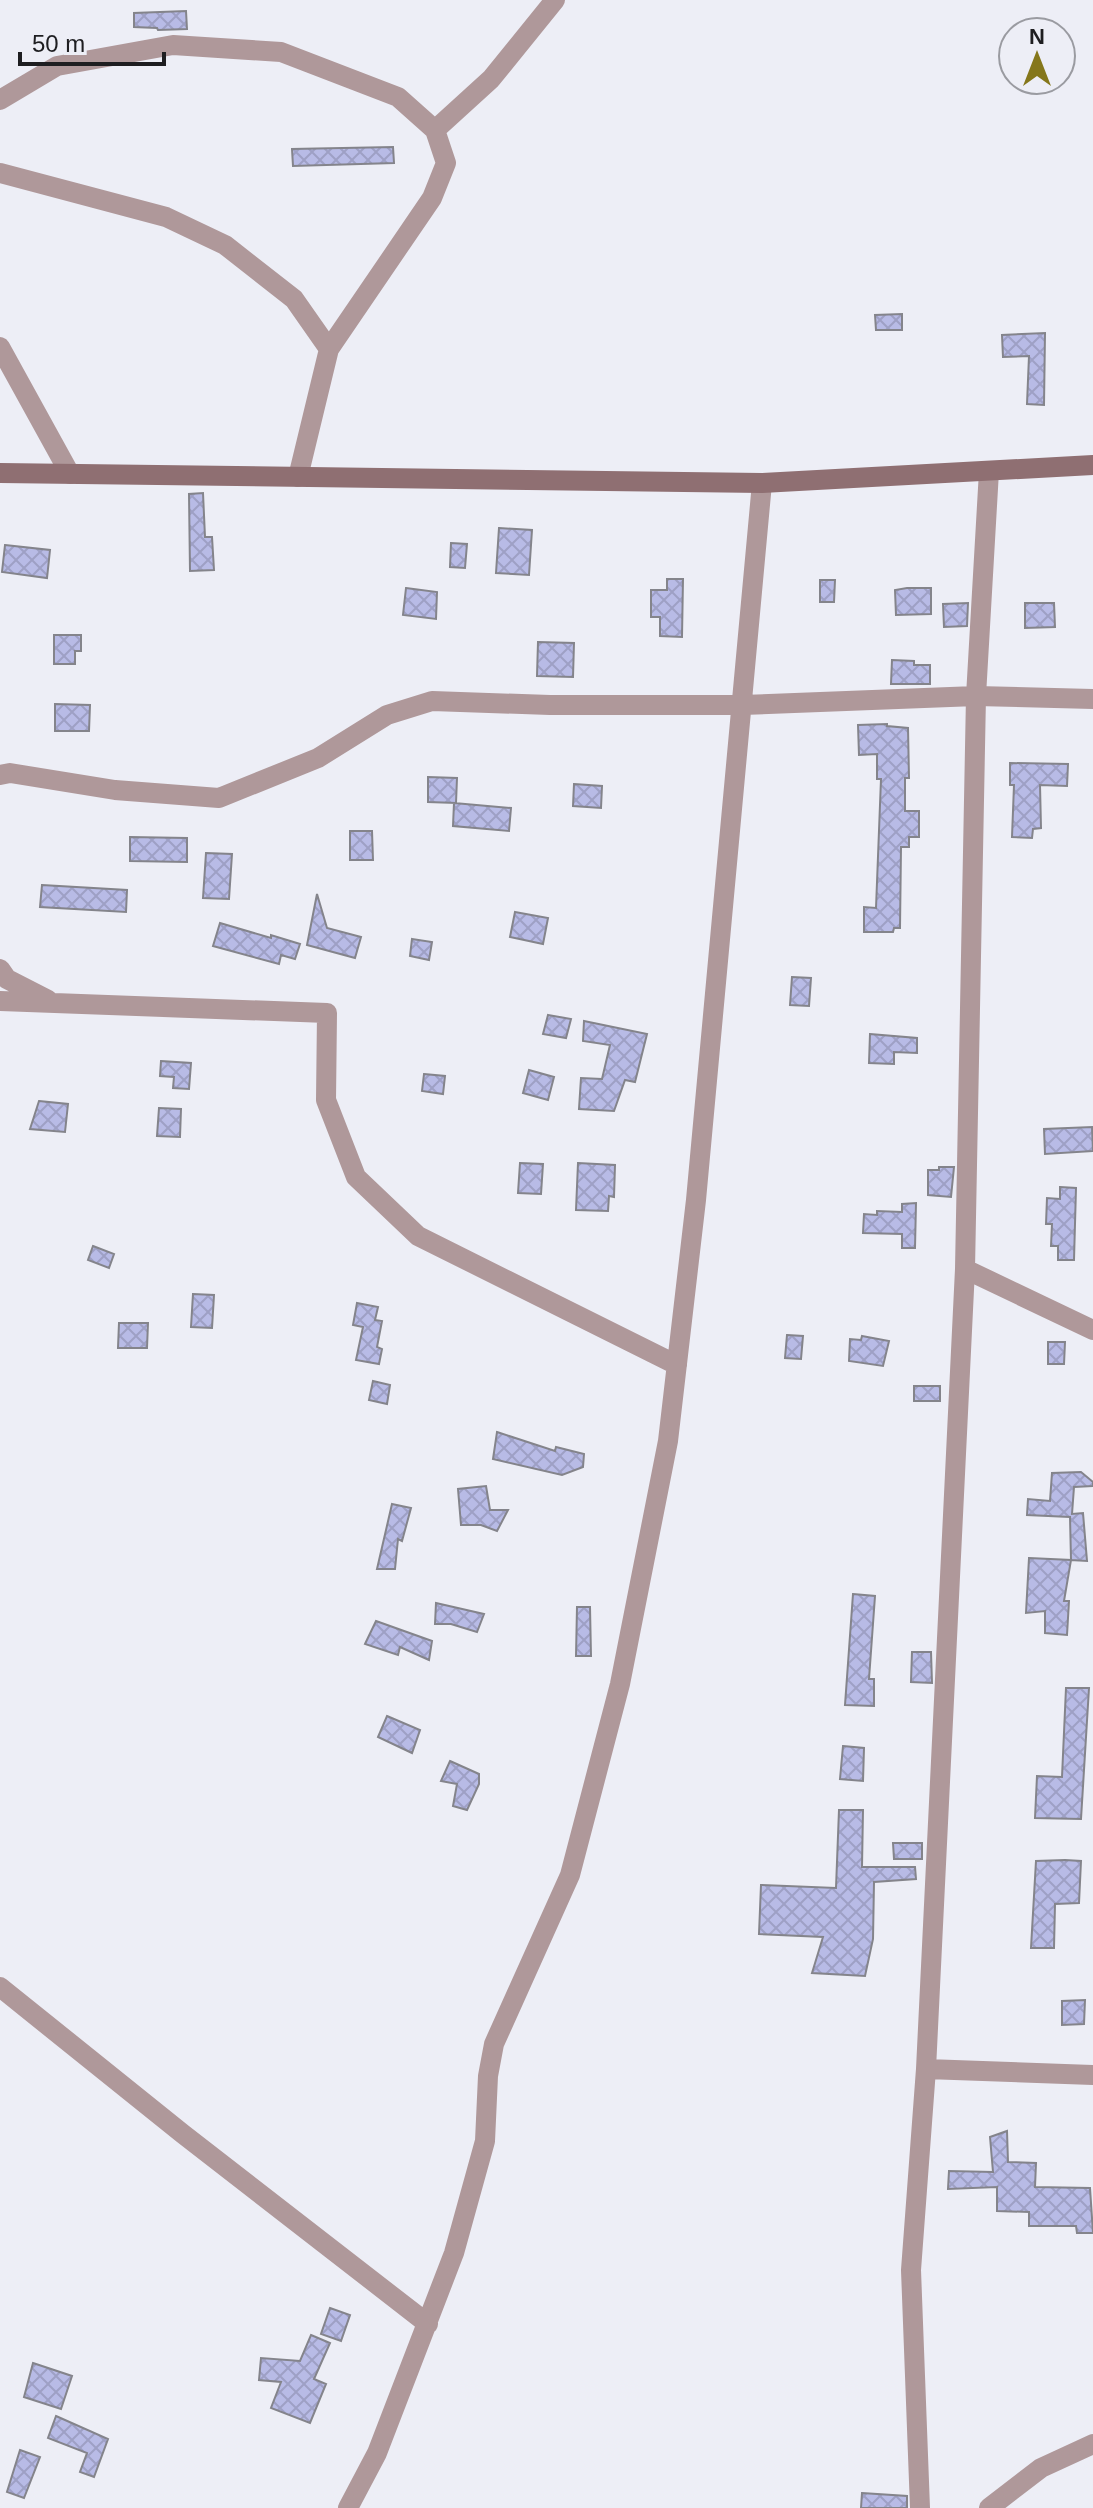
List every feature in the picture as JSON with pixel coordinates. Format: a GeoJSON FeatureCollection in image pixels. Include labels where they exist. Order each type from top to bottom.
{"type":"FeatureCollection","features":[{"type":"Feature","properties":{"kind":"street"},"geometry":{"type":"LineString","coordinates":[[435,130],[491,79],[555,0]]}},
{"type":"Feature","properties":{"kind":"street"},"geometry":{"type":"LineString","coordinates":[[0,100],[57,66],[173,45],[281,52],[398,97],[435,130],[446,163],[432,198],[329,349],[298,477]]}},
{"type":"Feature","properties":{"kind":"street"},"geometry":{"type":"LineString","coordinates":[[0,173],[166,217],[225,245],[294,299],[329,349]]}},
{"type":"Feature","properties":{"kind":"street"},"geometry":{"type":"LineString","coordinates":[[0,347],[70,474]]}},
{"type":"Feature","properties":{"kind":"street"},"geometry":{"type":"LineString","coordinates":[[0,473],[762,483],[1093,465]]}},
{"type":"Feature","properties":{"kind":"street"},"geometry":{"type":"LineString","coordinates":[[920,2508],[911,2270],[926,2069],[965,1269],[976,696],[989,471]]}},
{"type":"Feature","properties":{"kind":"street"},"geometry":{"type":"LineString","coordinates":[[348,2508],[377,2453],[454,2253],[485,2141],[488,2076],[494,2044],[570,1875],[620,1684],[668,1441],[677,1365],[696,1200],[762,483]]}},
{"type":"Feature","properties":{"kind":"street"},"geometry":{"type":"LineString","coordinates":[[0,775],[10,773],[115,790],[219,798],[318,758],[387,715],[432,701],[550,705],[742,705],[976,696],[1093,699]]}},
{"type":"Feature","properties":{"kind":"street"},"geometry":{"type":"LineString","coordinates":[[0,969],[7,979],[52,1003],[139,1006]]}},
{"type":"Feature","properties":{"kind":"street"},"geometry":{"type":"LineString","coordinates":[[0,1001],[327,1013],[326,1100],[356,1177],[418,1236],[677,1365]]}},
{"type":"Feature","properties":{"kind":"street"},"geometry":{"type":"LineString","coordinates":[[965,1269],[1093,1330]]}},
{"type":"Feature","properties":{"kind":"street"},"geometry":{"type":"LineString","coordinates":[[0,1987],[428,2324]]}},
{"type":"Feature","properties":{"kind":"street"},"geometry":{"type":"LineString","coordinates":[[926,2069],[1093,2075]]}},
{"type":"Feature","properties":{"kind":"street"},"geometry":{"type":"LineString","coordinates":[[989,2508],[1041,2468],[1093,2444]]}},
{"type":"Feature","properties":{"kind":"building"},"geometry":{"type":"Polygon","coordinates":[[[186,11],[187,29],[134,27],[134,13],[186,11]]]}},
{"type":"Feature","properties":{"kind":"building"},"geometry":{"type":"Polygon","coordinates":[[[393,147],[394,163],[293,166],[292,149],[393,147]]]}},
{"type":"Feature","properties":{"kind":"building"},"geometry":{"type":"Polygon","coordinates":[[[902,314],[902,330],[876,330],[875,315],[902,314]]]}},
{"type":"Feature","properties":{"kind":"building"},"geometry":{"type":"Polygon","coordinates":[[[1045,333],[1044,405],[1027,404],[1029,356],[1003,357],[1002,335],[1045,333]]]}},
{"type":"Feature","properties":{"kind":"building"},"geometry":{"type":"Polygon","coordinates":[[[203,493],[205,537],[212,537],[214,570],[190,571],[189,494],[203,493]]]}},
{"type":"Feature","properties":{"kind":"building"},"geometry":{"type":"Polygon","coordinates":[[[499,528],[532,530],[529,575],[496,573],[499,528]]]}},
{"type":"Feature","properties":{"kind":"building"},"geometry":{"type":"Polygon","coordinates":[[[451,543],[467,544],[465,568],[450,567],[451,543]]]}},
{"type":"Feature","properties":{"kind":"building"},"geometry":{"type":"Polygon","coordinates":[[[5,545],[50,550],[47,578],[2,572],[5,545]]]}},
{"type":"Feature","properties":{"kind":"building"},"geometry":{"type":"Polygon","coordinates":[[[667,579],[683,579],[682,637],[660,636],[660,617],[651,617],[651,590],[667,590],[667,579]]]}},
{"type":"Feature","properties":{"kind":"building"},"geometry":{"type":"Polygon","coordinates":[[[820,580],[835,580],[834,602],[820,602],[820,580]]]}},
{"type":"Feature","properties":{"kind":"building"},"geometry":{"type":"Polygon","coordinates":[[[406,588],[437,592],[436,619],[403,615],[406,588]]]}},
{"type":"Feature","properties":{"kind":"building"},"geometry":{"type":"Polygon","coordinates":[[[931,588],[931,614],[896,615],[895,590],[931,588]]]}},
{"type":"Feature","properties":{"kind":"building"},"geometry":{"type":"Polygon","coordinates":[[[968,603],[967,626],[944,627],[943,604],[968,603]]]}},
{"type":"Feature","properties":{"kind":"building"},"geometry":{"type":"Polygon","coordinates":[[[1025,603],[1054,603],[1055,627],[1025,628],[1025,603]]]}},
{"type":"Feature","properties":{"kind":"building"},"geometry":{"type":"Polygon","coordinates":[[[54,635],[81,635],[81,651],[75,651],[75,664],[54,664],[54,635]]]}},
{"type":"Feature","properties":{"kind":"building"},"geometry":{"type":"Polygon","coordinates":[[[538,642],[574,643],[573,677],[537,676],[538,642]]]}},
{"type":"Feature","properties":{"kind":"building"},"geometry":{"type":"Polygon","coordinates":[[[892,660],[930,665],[930,684],[891,684],[892,660]]]}},
{"type":"Feature","properties":{"kind":"building"},"geometry":{"type":"Polygon","coordinates":[[[55,704],[90,705],[89,731],[55,731],[55,704]]]}},
{"type":"Feature","properties":{"kind":"building"},"geometry":{"type":"Polygon","coordinates":[[[887,724],[908,728],[909,778],[905,778],[905,811],[919,811],[919,837],[909,837],[909,847],[901,847],[900,928],[894,928],[893,932],[864,932],[864,907],[876,908],[881,779],[877,779],[877,754],[859,755],[858,725],[887,724]]]}},
{"type":"Feature","properties":{"kind":"building"},"geometry":{"type":"Polygon","coordinates":[[[1010,763],[1068,764],[1067,786],[1040,785],[1041,828],[1033,829],[1032,838],[1012,837],[1014,785],[1010,785],[1010,763]]]}},
{"type":"Feature","properties":{"kind":"building"},"geometry":{"type":"Polygon","coordinates":[[[428,777],[457,778],[456,803],[428,802],[428,777]]]}},
{"type":"Feature","properties":{"kind":"building"},"geometry":{"type":"Polygon","coordinates":[[[574,784],[602,786],[601,808],[573,806],[574,784]]]}},
{"type":"Feature","properties":{"kind":"building"},"geometry":{"type":"Polygon","coordinates":[[[454,803],[511,808],[509,831],[453,826],[454,803]]]}},
{"type":"Feature","properties":{"kind":"building"},"geometry":{"type":"Polygon","coordinates":[[[350,831],[372,831],[373,860],[350,860],[350,831]]]}},
{"type":"Feature","properties":{"kind":"building"},"geometry":{"type":"Polygon","coordinates":[[[130,837],[187,838],[187,862],[130,861],[130,837]]]}},
{"type":"Feature","properties":{"kind":"building"},"geometry":{"type":"Polygon","coordinates":[[[206,853],[232,854],[229,899],[203,898],[206,853]]]}},
{"type":"Feature","properties":{"kind":"building"},"geometry":{"type":"Polygon","coordinates":[[[42,885],[127,890],[126,912],[40,907],[42,885]]]}},
{"type":"Feature","properties":{"kind":"building"},"geometry":{"type":"Polygon","coordinates":[[[317,894],[327,928],[361,937],[355,958],[307,945],[317,894]]]}},
{"type":"Feature","properties":{"kind":"building"},"geometry":{"type":"Polygon","coordinates":[[[515,912],[548,918],[543,944],[510,937],[515,912]]]}},
{"type":"Feature","properties":{"kind":"building"},"geometry":{"type":"Polygon","coordinates":[[[220,923],[300,944],[295,959],[281,955],[279,964],[213,946],[220,923]]]}},
{"type":"Feature","properties":{"kind":"building"},"geometry":{"type":"Polygon","coordinates":[[[412,939],[432,942],[429,960],[410,956],[412,939]]]}},
{"type":"Feature","properties":{"kind":"building"},"geometry":{"type":"Polygon","coordinates":[[[792,977],[811,978],[809,1006],[790,1005],[792,977]]]}},
{"type":"Feature","properties":{"kind":"building"},"geometry":{"type":"Polygon","coordinates":[[[548,1015],[571,1019],[566,1038],[543,1034],[548,1015]]]}},
{"type":"Feature","properties":{"kind":"building"},"geometry":{"type":"Polygon","coordinates":[[[584,1021],[647,1034],[635,1082],[625,1080],[614,1111],[579,1109],[581,1078],[602,1079],[610,1045],[583,1041],[584,1021]]]}},
{"type":"Feature","properties":{"kind":"building"},"geometry":{"type":"Polygon","coordinates":[[[870,1034],[917,1038],[917,1053],[894,1052],[894,1064],[869,1063],[870,1034]]]}},
{"type":"Feature","properties":{"kind":"building"},"geometry":{"type":"Polygon","coordinates":[[[161,1061],[191,1063],[189,1089],[173,1088],[174,1077],[160,1076],[161,1061]]]}},
{"type":"Feature","properties":{"kind":"building"},"geometry":{"type":"Polygon","coordinates":[[[529,1070],[554,1077],[548,1100],[523,1093],[529,1070]]]}},
{"type":"Feature","properties":{"kind":"building"},"geometry":{"type":"Polygon","coordinates":[[[424,1074],[445,1076],[443,1094],[422,1091],[424,1074]]]}},
{"type":"Feature","properties":{"kind":"building"},"geometry":{"type":"Polygon","coordinates":[[[39,1101],[68,1104],[65,1132],[30,1129],[39,1101]]]}},
{"type":"Feature","properties":{"kind":"building"},"geometry":{"type":"Polygon","coordinates":[[[159,1108],[181,1109],[180,1137],[157,1136],[159,1108]]]}},
{"type":"Feature","properties":{"kind":"building"},"geometry":{"type":"Polygon","coordinates":[[[1092,1127],[1093,1151],[1045,1154],[1044,1129],[1092,1127]]]}},
{"type":"Feature","properties":{"kind":"building"},"geometry":{"type":"Polygon","coordinates":[[[520,1163],[543,1164],[541,1194],[518,1193],[520,1163]]]}},
{"type":"Feature","properties":{"kind":"building"},"geometry":{"type":"Polygon","coordinates":[[[578,1163],[615,1165],[614,1197],[609,1196],[608,1211],[576,1210],[578,1163]]]}},
{"type":"Feature","properties":{"kind":"building"},"geometry":{"type":"Polygon","coordinates":[[[939,1167],[954,1167],[951,1197],[928,1195],[928,1170],[939,1170],[939,1167]]]}},
{"type":"Feature","properties":{"kind":"building"},"geometry":{"type":"Polygon","coordinates":[[[1060,1187],[1076,1188],[1074,1260],[1058,1260],[1058,1246],[1051,1246],[1052,1224],[1046,1224],[1047,1198],[1060,1199],[1060,1187]]]}},
{"type":"Feature","properties":{"kind":"building"},"geometry":{"type":"Polygon","coordinates":[[[916,1203],[915,1248],[902,1248],[902,1234],[863,1233],[864,1214],[902,1212],[902,1204],[916,1203]]]}},
{"type":"Feature","properties":{"kind":"building"},"geometry":{"type":"Polygon","coordinates":[[[93,1246],[114,1254],[109,1268],[88,1260],[93,1246]]]}},
{"type":"Feature","properties":{"kind":"building"},"geometry":{"type":"Polygon","coordinates":[[[193,1294],[214,1295],[212,1328],[191,1327],[193,1294]]]}},
{"type":"Feature","properties":{"kind":"building"},"geometry":{"type":"Polygon","coordinates":[[[357,1303],[378,1307],[375,1320],[382,1321],[377,1347],[382,1349],[379,1364],[356,1360],[363,1327],[353,1325],[357,1303]]]}},
{"type":"Feature","properties":{"kind":"building"},"geometry":{"type":"Polygon","coordinates":[[[119,1323],[148,1323],[147,1348],[118,1348],[119,1323]]]}},
{"type":"Feature","properties":{"kind":"building"},"geometry":{"type":"Polygon","coordinates":[[[787,1335],[803,1336],[801,1359],[785,1358],[787,1335]]]}},
{"type":"Feature","properties":{"kind":"building"},"geometry":{"type":"Polygon","coordinates":[[[862,1336],[889,1341],[883,1366],[849,1361],[850,1339],[861,1340],[862,1336]]]}},
{"type":"Feature","properties":{"kind":"building"},"geometry":{"type":"Polygon","coordinates":[[[1048,1342],[1065,1342],[1064,1364],[1048,1364],[1048,1342]]]}},
{"type":"Feature","properties":{"kind":"building"},"geometry":{"type":"Polygon","coordinates":[[[373,1381],[390,1385],[387,1404],[369,1400],[373,1381]]]}},
{"type":"Feature","properties":{"kind":"building"},"geometry":{"type":"Polygon","coordinates":[[[914,1386],[940,1386],[940,1401],[914,1401],[914,1386]]]}},
{"type":"Feature","properties":{"kind":"building"},"geometry":{"type":"Polygon","coordinates":[[[497,1432],[555,1451],[556,1447],[584,1454],[583,1467],[562,1475],[493,1459],[497,1432]]]}},
{"type":"Feature","properties":{"kind":"building"},"geometry":{"type":"Polygon","coordinates":[[[1081,1472],[1093,1482],[1093,1486],[1074,1487],[1072,1514],[1083,1513],[1087,1561],[1071,1560],[1070,1517],[1027,1515],[1028,1499],[1050,1501],[1052,1473],[1081,1472]]]}},
{"type":"Feature","properties":{"kind":"building"},"geometry":{"type":"Polygon","coordinates":[[[486,1486],[490,1510],[508,1510],[497,1531],[481,1525],[461,1525],[458,1489],[486,1486]]]}},
{"type":"Feature","properties":{"kind":"building"},"geometry":{"type":"Polygon","coordinates":[[[392,1504],[411,1508],[402,1541],[398,1539],[395,1569],[377,1569],[392,1504]]]}},
{"type":"Feature","properties":{"kind":"building"},"geometry":{"type":"Polygon","coordinates":[[[1029,1558],[1071,1560],[1064,1601],[1069,1601],[1067,1635],[1045,1633],[1045,1611],[1026,1613],[1029,1558]]]}},
{"type":"Feature","properties":{"kind":"building"},"geometry":{"type":"Polygon","coordinates":[[[853,1594],[875,1596],[869,1679],[874,1679],[874,1706],[845,1705],[853,1594]]]}},
{"type":"Feature","properties":{"kind":"building"},"geometry":{"type":"Polygon","coordinates":[[[436,1603],[484,1614],[477,1632],[451,1624],[435,1624],[436,1603]]]}},
{"type":"Feature","properties":{"kind":"building"},"geometry":{"type":"Polygon","coordinates":[[[577,1607],[590,1607],[591,1656],[576,1656],[577,1607]]]}},
{"type":"Feature","properties":{"kind":"building"},"geometry":{"type":"Polygon","coordinates":[[[376,1621],[432,1641],[429,1660],[400,1647],[398,1655],[365,1644],[376,1621]]]}},
{"type":"Feature","properties":{"kind":"building"},"geometry":{"type":"Polygon","coordinates":[[[912,1652],[931,1652],[932,1683],[911,1682],[912,1652]]]}},
{"type":"Feature","properties":{"kind":"building"},"geometry":{"type":"Polygon","coordinates":[[[1066,1688],[1089,1688],[1081,1819],[1035,1818],[1037,1776],[1062,1777],[1066,1688]]]}},
{"type":"Feature","properties":{"kind":"building"},"geometry":{"type":"Polygon","coordinates":[[[387,1716],[420,1730],[412,1753],[378,1737],[387,1716]]]}},
{"type":"Feature","properties":{"kind":"building"},"geometry":{"type":"Polygon","coordinates":[[[843,1746],[864,1748],[863,1781],[840,1779],[843,1746]]]}},
{"type":"Feature","properties":{"kind":"building"},"geometry":{"type":"Polygon","coordinates":[[[450,1761],[479,1774],[479,1784],[467,1810],[453,1806],[457,1784],[441,1781],[450,1761]]]}},
{"type":"Feature","properties":{"kind":"building"},"geometry":{"type":"Polygon","coordinates":[[[839,1810],[863,1810],[862,1867],[915,1867],[916,1879],[874,1882],[873,1939],[865,1976],[812,1973],[823,1937],[759,1934],[761,1885],[836,1888],[839,1810]]]}},
{"type":"Feature","properties":{"kind":"building"},"geometry":{"type":"Polygon","coordinates":[[[893,1843],[922,1843],[922,1859],[894,1859],[893,1843]]]}},
{"type":"Feature","properties":{"kind":"building"},"geometry":{"type":"Polygon","coordinates":[[[1036,1861],[1081,1861],[1079,1903],[1055,1904],[1054,1948],[1031,1948],[1036,1861]]]}},
{"type":"Feature","properties":{"kind":"building"},"geometry":{"type":"Polygon","coordinates":[[[1085,2000],[1084,2024],[1062,2025],[1062,2001],[1085,2000]]]}},
{"type":"Feature","properties":{"kind":"building"},"geometry":{"type":"Polygon","coordinates":[[[1007,2131],[1008,2162],[1036,2163],[1035,2187],[1090,2188],[1093,2233],[1077,2233],[1076,2226],[1029,2226],[1029,2212],[997,2211],[997,2187],[948,2189],[949,2171],[993,2172],[990,2137],[1007,2131]]]}},
{"type":"Feature","properties":{"kind":"building"},"geometry":{"type":"Polygon","coordinates":[[[330,2308],[350,2315],[341,2341],[321,2334],[330,2308]]]}},
{"type":"Feature","properties":{"kind":"building"},"geometry":{"type":"Polygon","coordinates":[[[311,2335],[330,2343],[314,2379],[326,2384],[310,2423],[271,2408],[281,2382],[259,2380],[261,2358],[300,2361],[311,2335]]]}},
{"type":"Feature","properties":{"kind":"building"},"geometry":{"type":"Polygon","coordinates":[[[33,2363],[72,2376],[61,2409],[24,2397],[33,2363]]]}},
{"type":"Feature","properties":{"kind":"building"},"geometry":{"type":"Polygon","coordinates":[[[56,2416],[108,2439],[94,2477],[80,2472],[87,2453],[48,2438],[56,2416]]]}},
{"type":"Feature","properties":{"kind":"building"},"geometry":{"type":"Polygon","coordinates":[[[20,2450],[40,2457],[24,2498],[7,2492],[20,2450]]]}},
{"type":"Feature","properties":{"kind":"building"},"geometry":{"type":"Polygon","coordinates":[[[862,2493],[907,2496],[907,2508],[861,2508],[862,2493]]]}}]}
